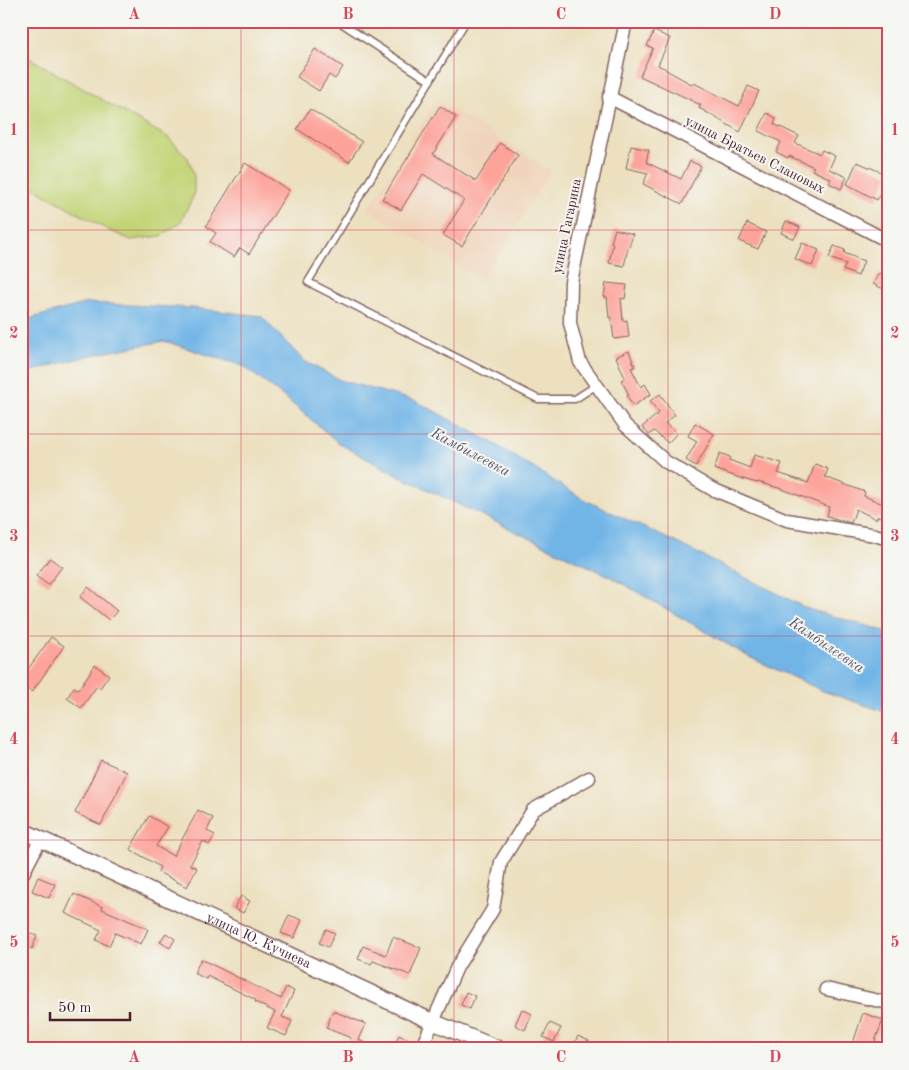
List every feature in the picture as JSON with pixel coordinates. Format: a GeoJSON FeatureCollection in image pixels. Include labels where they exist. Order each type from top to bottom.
{"type":"FeatureCollection","features":[{"type":"Feature","properties":{"kind":"street","name":"улица Гагарина"},"geometry":{"type":"LineString","coordinates":[[626,21],[571,282],[570,323],[580,362],[625,425],[666,462],[712,489],[787,520],[888,539]]}},
{"type":"Feature","properties":{"kind":"street","name":"улица Братьев Слановых"},"geometry":{"type":"LineString","coordinates":[[610,97],[888,240]]}},
{"type":"Feature","properties":{"kind":"street"},"geometry":{"type":"LineString","coordinates":[[421,1049],[457,967],[493,909],[501,862],[533,810],[589,778]]}},
{"type":"Feature","properties":{"kind":"street","name":"улица Ю. Кучиева"},"geometry":{"type":"LineString","coordinates":[[21,830],[433,1022],[499,1049]]}},
{"type":"Feature","properties":{"kind":"street"},"geometry":{"type":"LineString","coordinates":[[21,877],[40,840]]}},
{"type":"Feature","properties":{"kind":"street"},"geometry":{"type":"LineString","coordinates":[[826,989],[888,1003]]}},
{"type":"Feature","properties":{"kind":"lane"},"geometry":{"type":"LineString","coordinates":[[338,21],[430,80]]}},
{"type":"Feature","properties":{"kind":"lane"},"geometry":{"type":"LineString","coordinates":[[466,21],[308,282],[538,399],[575,399],[597,385]]}},
{"type":"Feature","properties":{"kind":"shaded area"},"geometry":{"type":"Polygon","coordinates":[[[437,99],[551,171],[482,281],[368,209],[437,99]]]}},
{"type":"Feature","properties":{"kind":"green space"},"geometry":{"type":"Polygon","coordinates":[[[21,55],[169,138],[188,158],[194,176],[194,195],[180,223],[161,236],[131,240],[108,230],[21,181],[21,55]]]}},
{"type":"Feature","properties":{"kind":"water","name":"Камбилеевка"},"geometry":{"type":"Polygon","coordinates":[[[87,303],[192,308],[261,316],[304,361],[340,380],[416,401],[493,443],[583,499],[679,544],[808,609],[888,632],[888,713],[823,691],[751,658],[613,578],[393,473],[340,444],[288,400],[243,366],[164,341],[92,355],[21,374],[21,321],[87,303]]]}},
{"type":"Feature","properties":{"kind":"building"},"geometry":{"type":"Polygon","coordinates":[[[654,31],[670,38],[658,65],[666,70],[693,85],[694,83],[739,106],[748,86],[759,91],[740,132],[699,108],[701,105],[640,76],[653,48],[647,46],[654,31]]]}},
{"type":"Feature","properties":{"kind":"building"},"geometry":{"type":"Polygon","coordinates":[[[315,49],[343,67],[335,79],[329,75],[319,91],[297,77],[315,49]]]}},
{"type":"Feature","properties":{"kind":"building"},"geometry":{"type":"Polygon","coordinates":[[[440,106],[456,117],[433,154],[476,181],[500,143],[518,155],[462,246],[443,235],[464,200],[423,174],[401,210],[382,199],[440,106]]]}},
{"type":"Feature","properties":{"kind":"building"},"geometry":{"type":"Polygon","coordinates":[[[310,109],[362,142],[349,162],[297,129],[310,109]]]}},
{"type":"Feature","properties":{"kind":"building"},"geometry":{"type":"Polygon","coordinates":[[[767,113],[776,118],[774,124],[799,136],[795,143],[820,154],[822,150],[835,156],[829,169],[847,177],[841,189],[829,183],[831,179],[812,170],[814,167],[776,152],[781,142],[758,131],[767,113]]]}},
{"type":"Feature","properties":{"kind":"building"},"geometry":{"type":"Polygon","coordinates":[[[631,146],[649,150],[646,162],[681,179],[690,161],[701,166],[682,204],[643,184],[648,173],[626,168],[631,146]]]}},
{"type":"Feature","properties":{"kind":"building"},"geometry":{"type":"Polygon","coordinates":[[[857,162],[888,175],[877,200],[847,184],[857,162]]]}},
{"type":"Feature","properties":{"kind":"building"},"geometry":{"type":"Polygon","coordinates":[[[245,163],[289,190],[249,254],[240,248],[234,257],[210,242],[216,233],[206,226],[245,163]]]}},
{"type":"Feature","properties":{"kind":"building"},"geometry":{"type":"Polygon","coordinates":[[[786,221],[800,227],[794,239],[781,233],[786,221]]]}},
{"type":"Feature","properties":{"kind":"building"},"geometry":{"type":"Polygon","coordinates":[[[747,223],[766,232],[758,249],[739,241],[747,223]]]}},
{"type":"Feature","properties":{"kind":"building"},"geometry":{"type":"Polygon","coordinates":[[[615,229],[633,234],[624,266],[609,263],[613,243],[611,243],[615,229]]]}},
{"type":"Feature","properties":{"kind":"building"},"geometry":{"type":"Polygon","coordinates":[[[802,243],[819,250],[812,266],[795,259],[802,243]]]}},
{"type":"Feature","properties":{"kind":"building"},"geometry":{"type":"Polygon","coordinates":[[[834,246],[845,250],[844,253],[864,261],[858,276],[843,270],[846,264],[829,258],[834,246]]]}},
{"type":"Feature","properties":{"kind":"building"},"geometry":{"type":"Polygon","coordinates":[[[879,273],[888,277],[888,291],[873,284],[879,273]]]}},
{"type":"Feature","properties":{"kind":"building"},"geometry":{"type":"Polygon","coordinates":[[[606,283],[627,285],[625,299],[621,298],[623,321],[627,320],[629,337],[614,339],[607,297],[604,297],[606,283]]]}},
{"type":"Feature","properties":{"kind":"building"},"geometry":{"type":"Polygon","coordinates":[[[629,351],[635,367],[631,368],[641,387],[645,384],[651,394],[633,406],[621,380],[625,378],[616,357],[629,351]]]}},
{"type":"Feature","properties":{"kind":"building"},"geometry":{"type":"Polygon","coordinates":[[[660,394],[675,415],[665,423],[677,433],[668,443],[654,431],[649,435],[642,427],[659,413],[650,401],[660,394]]]}},
{"type":"Feature","properties":{"kind":"building"},"geometry":{"type":"Polygon","coordinates":[[[695,423],[714,434],[696,466],[686,460],[697,441],[688,436],[695,423]]]}},
{"type":"Feature","properties":{"kind":"building"},"geometry":{"type":"Polygon","coordinates":[[[720,453],[730,457],[729,460],[750,468],[754,455],[782,463],[778,473],[808,483],[815,464],[828,469],[825,477],[865,492],[864,496],[888,506],[888,520],[878,516],[876,519],[856,509],[851,523],[827,516],[829,507],[782,489],[714,469],[720,453]]]}},
{"type":"Feature","properties":{"kind":"building"},"geometry":{"type":"Polygon","coordinates":[[[50,558],[62,567],[48,585],[36,576],[50,558]]]}},
{"type":"Feature","properties":{"kind":"building"},"geometry":{"type":"Polygon","coordinates":[[[88,587],[117,611],[109,620],[80,597],[88,587]]]}},
{"type":"Feature","properties":{"kind":"building"},"geometry":{"type":"Polygon","coordinates":[[[51,637],[64,646],[32,692],[21,685],[21,679],[51,637]]]}},
{"type":"Feature","properties":{"kind":"building"},"geometry":{"type":"Polygon","coordinates":[[[95,665],[109,675],[100,688],[97,686],[81,708],[67,698],[74,687],[78,690],[95,665]]]}},
{"type":"Feature","properties":{"kind":"building"},"geometry":{"type":"Polygon","coordinates":[[[101,760],[127,772],[101,825],[75,813],[101,760]]]}},
{"type":"Feature","properties":{"kind":"building"},"geometry":{"type":"Polygon","coordinates":[[[198,810],[213,818],[207,831],[215,835],[209,845],[203,841],[190,865],[197,868],[187,887],[158,872],[160,867],[130,849],[149,816],[168,827],[156,846],[173,856],[198,810]]]}},
{"type":"Feature","properties":{"kind":"building"},"geometry":{"type":"Polygon","coordinates":[[[38,877],[55,884],[49,898],[32,891],[38,877]]]}},
{"type":"Feature","properties":{"kind":"building"},"geometry":{"type":"Polygon","coordinates":[[[74,894],[103,907],[102,909],[148,929],[141,944],[115,933],[109,946],[96,940],[101,930],[65,913],[74,894]]]}},
{"type":"Feature","properties":{"kind":"building"},"geometry":{"type":"Polygon","coordinates":[[[241,896],[250,901],[243,913],[234,908],[241,896]]]}},
{"type":"Feature","properties":{"kind":"building"},"geometry":{"type":"Polygon","coordinates":[[[289,915],[302,920],[294,938],[281,933],[289,915]]]}},
{"type":"Feature","properties":{"kind":"building"},"geometry":{"type":"Polygon","coordinates":[[[326,929],[335,933],[328,947],[319,943],[326,929]]]}},
{"type":"Feature","properties":{"kind":"building"},"geometry":{"type":"Polygon","coordinates":[[[21,930],[37,936],[32,949],[21,944],[21,930]]]}},
{"type":"Feature","properties":{"kind":"building"},"geometry":{"type":"Polygon","coordinates":[[[166,933],[175,939],[170,948],[160,942],[166,933]]]}},
{"type":"Feature","properties":{"kind":"building"},"geometry":{"type":"Polygon","coordinates":[[[393,937],[421,948],[410,975],[373,961],[371,964],[358,959],[363,946],[386,955],[393,937]]]}},
{"type":"Feature","properties":{"kind":"building"},"geometry":{"type":"Polygon","coordinates":[[[201,959],[281,999],[286,987],[294,991],[282,1017],[292,1021],[286,1036],[267,1028],[275,1012],[255,1002],[256,1000],[207,976],[206,979],[194,973],[201,959]]]}},
{"type":"Feature","properties":{"kind":"building"},"geometry":{"type":"Polygon","coordinates":[[[466,992],[475,996],[470,1009],[461,1005],[466,992]]]}},
{"type":"Feature","properties":{"kind":"building"},"geometry":{"type":"Polygon","coordinates":[[[522,1009],[532,1014],[525,1030],[515,1025],[522,1009]]]}},
{"type":"Feature","properties":{"kind":"building"},"geometry":{"type":"Polygon","coordinates":[[[333,1011],[366,1024],[359,1040],[378,1049],[346,1049],[351,1038],[326,1028],[333,1011]]]}},
{"type":"Feature","properties":{"kind":"building"},"geometry":{"type":"Polygon","coordinates":[[[863,1013],[883,1020],[872,1049],[851,1049],[863,1013]]]}},
{"type":"Feature","properties":{"kind":"building"},"geometry":{"type":"Polygon","coordinates":[[[550,1023],[561,1028],[554,1042],[543,1037],[550,1023]]]}},
{"type":"Feature","properties":{"kind":"building"},"geometry":{"type":"Polygon","coordinates":[[[399,1035],[410,1040],[406,1049],[392,1049],[399,1035]]]}},
{"type":"Feature","properties":{"kind":"building"},"geometry":{"type":"Polygon","coordinates":[[[578,1036],[589,1041],[586,1049],[572,1049],[578,1036]]]}}]}
